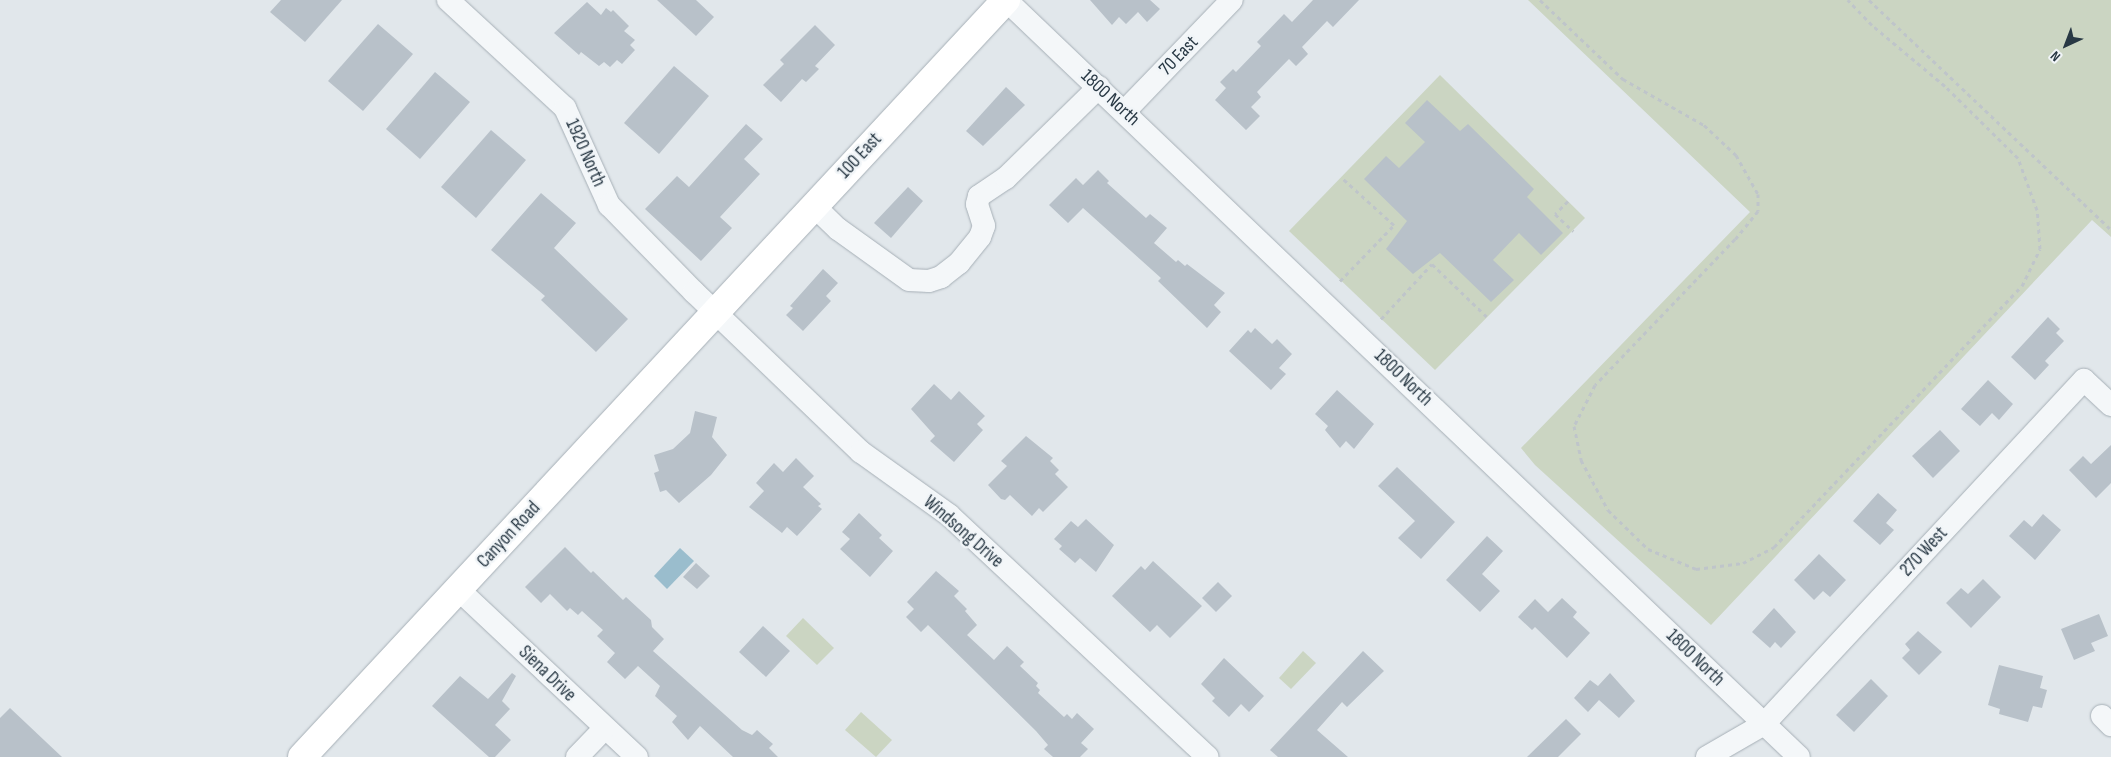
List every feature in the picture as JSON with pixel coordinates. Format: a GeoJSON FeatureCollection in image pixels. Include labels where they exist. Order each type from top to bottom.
{"type":"FeatureCollection","features":[{"type":"Feature","properties":{"kind":"main road","name":"100 East"},"geometry":{"type":"LineString","coordinates":[[715,312],[1006,0]]}},
{"type":"Feature","properties":{"kind":"main road","name":"Canyon Road"},"geometry":{"type":"LineString","coordinates":[[302,757],[715,312]]}},
{"type":"Feature","properties":{"kind":"street","name":"1920 North"},"geometry":{"type":"LineString","coordinates":[[448,0],[565,108],[609,206],[715,312]]}},
{"type":"Feature","properties":{"kind":"street","name":"1800 North"},"geometry":{"type":"LineString","coordinates":[[1006,0],[1125,111],[1799,757]]}},
{"type":"Feature","properties":{"kind":"street","name":"70 East"},"geometry":{"type":"LineString","coordinates":[[1125,111],[1232,0]]}},
{"type":"Feature","properties":{"kind":"street"},"geometry":{"type":"LineString","coordinates":[[813,205],[838,229],[909,280],[929,281],[941,277],[959,263],[980,237],[984,226],[976,204],[979,196],[1006,178],[1099,87]]}},
{"type":"Feature","properties":{"kind":"street","name":"Windsong Drive"},"geometry":{"type":"LineString","coordinates":[[715,312],[860,452],[949,515],[1208,757]]}},
{"type":"Feature","properties":{"kind":"street","name":"270 West"},"geometry":{"type":"LineString","coordinates":[[1707,757],[1764,724],[2084,380],[2111,405]]}},
{"type":"Feature","properties":{"kind":"street","name":"Siena Drive"},"geometry":{"type":"LineString","coordinates":[[458,590],[604,729],[637,757]]}},
{"type":"Feature","properties":{"kind":"street"},"geometry":{"type":"LineString","coordinates":[[577,757],[604,729]]}},
{"type":"Feature","properties":{"kind":"path"},"geometry":{"type":"LineString","coordinates":[[1540,0],[1623,80],[1704,125],[1736,155],[1758,194],[1758,211],[1735,239],[1595,385],[1574,426],[1580,460],[1608,510],[1648,549],[1696,569],[1743,563],[1774,547],[2022,286],[2040,250],[2037,210],[2018,158],[1945,86],[1872,25],[1848,0]]}},
{"type":"Feature","properties":{"kind":"path"},"geometry":{"type":"LineString","coordinates":[[1869,0],[2111,230]]}},
{"type":"Feature","properties":{"kind":"path"},"geometry":{"type":"LineString","coordinates":[[1340,281],[1394,225],[1341,177]]}},
{"type":"Feature","properties":{"kind":"path"},"geometry":{"type":"LineString","coordinates":[[1568,201],[1555,214],[1573,231]]}},
{"type":"Feature","properties":{"kind":"path"},"geometry":{"type":"LineString","coordinates":[[1381,319],[1432,264],[1487,317]]}},
{"type":"Feature","properties":{"kind":"green space"},"geometry":{"type":"Polygon","coordinates":[[[1528,0],[2111,0],[2111,237],[2092,220],[1711,625],[1535,465],[1521,448],[1750,212],[1528,0]]]}},
{"type":"Feature","properties":{"kind":"green space"},"geometry":{"type":"Polygon","coordinates":[[[1440,75],[1585,218],[1435,370],[1289,231],[1440,75]]]}},
{"type":"Feature","properties":{"kind":"green space"},"geometry":{"type":"Polygon","coordinates":[[[803,618],[834,648],[817,665],[786,636],[803,618]]]}},
{"type":"Feature","properties":{"kind":"green space"},"geometry":{"type":"Polygon","coordinates":[[[1303,651],[1316,663],[1291,689],[1279,678],[1303,651]]]}},
{"type":"Feature","properties":{"kind":"green space"},"geometry":{"type":"Polygon","coordinates":[[[861,712],[892,740],[876,757],[845,730],[861,712]]]}},
{"type":"Feature","properties":{"kind":"water"},"geometry":{"type":"Polygon","coordinates":[[[680,548],[694,561],[667,589],[654,576],[680,548]]]}},
{"type":"Feature","properties":{"kind":"building"},"geometry":{"type":"Polygon","coordinates":[[[281,0],[342,0],[305,42],[270,12],[281,0]]]}},
{"type":"Feature","properties":{"kind":"building"},"geometry":{"type":"Polygon","coordinates":[[[657,0],[696,0],[714,17],[696,36],[657,0]]]}},
{"type":"Feature","properties":{"kind":"building"},"geometry":{"type":"Polygon","coordinates":[[[1090,0],[1150,0],[1160,9],[1147,22],[1138,12],[1126,24],[1119,17],[1112,25],[1090,0]]]}},
{"type":"Feature","properties":{"kind":"building"},"geometry":{"type":"Polygon","coordinates":[[[1313,0],[1359,0],[1333,27],[1327,21],[1302,47],[1308,54],[1296,66],[1289,59],[1257,92],[1261,97],[1251,107],[1260,116],[1246,130],[1215,100],[1226,88],[1220,82],[1233,69],[1236,72],[1261,46],[1257,42],[1284,14],[1292,22],[1313,0]]]}},
{"type":"Feature","properties":{"kind":"building"},"geometry":{"type":"Polygon","coordinates":[[[587,2],[601,15],[606,8],[611,12],[613,10],[629,26],[624,31],[635,40],[630,45],[635,50],[622,64],[617,60],[610,67],[604,62],[599,66],[581,52],[579,55],[554,33],[587,2]]]}},
{"type":"Feature","properties":{"kind":"building"},"geometry":{"type":"Polygon","coordinates":[[[378,24],[413,54],[363,111],[328,81],[378,24]]]}},
{"type":"Feature","properties":{"kind":"building"},"geometry":{"type":"Polygon","coordinates":[[[815,25],[835,45],[815,66],[819,69],[806,82],[802,79],[781,102],[763,85],[784,64],[780,60],[815,25]]]}},
{"type":"Feature","properties":{"kind":"building"},"geometry":{"type":"Polygon","coordinates":[[[674,66],[709,96],[659,154],[624,123],[674,66]]]}},
{"type":"Feature","properties":{"kind":"building"},"geometry":{"type":"Polygon","coordinates":[[[435,72],[470,102],[420,159],[386,129],[435,72]]]}},
{"type":"Feature","properties":{"kind":"building"},"geometry":{"type":"Polygon","coordinates":[[[1006,87],[1025,105],[983,146],[966,131],[1006,87]]]}},
{"type":"Feature","properties":{"kind":"building"},"geometry":{"type":"Polygon","coordinates":[[[1427,100],[1460,131],[1468,124],[1534,189],[1527,197],[1563,233],[1541,255],[1519,233],[1493,260],[1514,280],[1491,302],[1440,253],[1413,274],[1386,249],[1407,221],[1364,179],[1386,156],[1399,168],[1425,142],[1405,123],[1427,100]]]}},
{"type":"Feature","properties":{"kind":"building"},"geometry":{"type":"Polygon","coordinates":[[[746,124],[763,139],[744,159],[760,174],[720,217],[732,228],[701,261],[645,209],[677,176],[689,187],[746,124]]]}},
{"type":"Feature","properties":{"kind":"building"},"geometry":{"type":"Polygon","coordinates":[[[491,130],[526,160],[476,218],[441,187],[491,130]]]}},
{"type":"Feature","properties":{"kind":"building"},"geometry":{"type":"Polygon","coordinates":[[[1098,170],[1109,181],[1107,183],[1146,218],[1150,214],[1167,228],[1154,243],[1176,262],[1178,260],[1185,266],[1187,264],[1225,293],[1214,305],[1221,312],[1207,328],[1158,281],[1161,278],[1083,208],[1068,223],[1049,205],[1076,178],[1083,185],[1098,170]]]}},
{"type":"Feature","properties":{"kind":"building"},"geometry":{"type":"Polygon","coordinates":[[[908,187],[923,201],[891,238],[874,223],[908,187]]]}},
{"type":"Feature","properties":{"kind":"building"},"geometry":{"type":"Polygon","coordinates":[[[541,193],[576,223],[554,248],[628,319],[596,352],[541,300],[545,296],[491,250],[541,193]]]}},
{"type":"Feature","properties":{"kind":"building"},"geometry":{"type":"Polygon","coordinates":[[[823,269],[838,283],[826,296],[831,301],[803,331],[786,315],[793,308],[790,306],[823,269]]]}},
{"type":"Feature","properties":{"kind":"building"},"geometry":{"type":"Polygon","coordinates":[[[2048,317],[2060,329],[2056,333],[2064,341],[2045,361],[2049,365],[2035,380],[2011,357],[2048,317]]]}},
{"type":"Feature","properties":{"kind":"building"},"geometry":{"type":"Polygon","coordinates":[[[1255,328],[1272,344],[1277,339],[1292,354],[1279,368],[1286,374],[1271,390],[1229,351],[1248,330],[1251,333],[1255,328]]]}},
{"type":"Feature","properties":{"kind":"building"},"geometry":{"type":"Polygon","coordinates":[[[1988,380],[2013,404],[1999,420],[1992,413],[1980,426],[1961,409],[1988,380]]]}},
{"type":"Feature","properties":{"kind":"building"},"geometry":{"type":"Polygon","coordinates":[[[934,384],[951,400],[959,391],[985,416],[977,424],[983,430],[954,462],[930,441],[935,436],[911,409],[934,384]]]}},
{"type":"Feature","properties":{"kind":"building"},"geometry":{"type":"Polygon","coordinates":[[[1337,390],[1374,424],[1354,449],[1346,441],[1340,448],[1325,430],[1328,426],[1315,414],[1337,390]]]}},
{"type":"Feature","properties":{"kind":"building"},"geometry":{"type":"Polygon","coordinates":[[[695,411],[717,417],[712,437],[727,455],[711,475],[679,503],[666,490],[660,492],[654,473],[659,471],[654,455],[673,449],[690,433],[695,411]]]}},
{"type":"Feature","properties":{"kind":"building"},"geometry":{"type":"Polygon","coordinates":[[[1940,430],[1960,451],[1933,478],[1912,456],[1940,430]]]}},
{"type":"Feature","properties":{"kind":"building"},"geometry":{"type":"Polygon","coordinates":[[[1026,436],[1053,458],[1050,461],[1059,470],[1055,474],[1068,487],[1043,512],[1039,508],[1032,516],[1010,495],[1005,500],[1001,499],[988,485],[1007,466],[1001,461],[1026,436]]]}},
{"type":"Feature","properties":{"kind":"building"},"geometry":{"type":"Polygon","coordinates":[[[2111,445],[2111,483],[2096,498],[2069,470],[2083,456],[2091,464],[2111,445]]]}},
{"type":"Feature","properties":{"kind":"building"},"geometry":{"type":"Polygon","coordinates":[[[796,458],[814,476],[803,487],[821,504],[818,506],[822,509],[797,536],[787,527],[782,533],[749,507],[764,491],[756,483],[774,463],[783,472],[796,458]]]}},
{"type":"Feature","properties":{"kind":"building"},"geometry":{"type":"Polygon","coordinates":[[[1397,467],[1455,522],[1421,559],[1398,538],[1415,521],[1378,486],[1397,467]]]}},
{"type":"Feature","properties":{"kind":"building"},"geometry":{"type":"Polygon","coordinates":[[[1878,493],[1897,510],[1886,523],[1894,530],[1880,545],[1853,521],[1878,493]]]}},
{"type":"Feature","properties":{"kind":"building"},"geometry":{"type":"Polygon","coordinates":[[[859,513],[882,535],[879,538],[893,551],[870,577],[840,549],[850,539],[842,532],[859,513]]]}},
{"type":"Feature","properties":{"kind":"building"},"geometry":{"type":"Polygon","coordinates":[[[2043,514],[2061,530],[2035,560],[2009,536],[2024,520],[2032,527],[2043,514]]]}},
{"type":"Feature","properties":{"kind":"building"},"geometry":{"type":"Polygon","coordinates":[[[1086,519],[1114,545],[1096,572],[1080,558],[1075,563],[1059,549],[1062,546],[1054,539],[1071,521],[1078,527],[1086,519]]]}},
{"type":"Feature","properties":{"kind":"building"},"geometry":{"type":"Polygon","coordinates":[[[1487,536],[1503,551],[1482,574],[1500,591],[1480,612],[1446,580],[1487,536]]]}},
{"type":"Feature","properties":{"kind":"building"},"geometry":{"type":"Polygon","coordinates":[[[565,547],[591,573],[593,571],[623,600],[626,597],[651,620],[652,627],[664,639],[653,651],[742,730],[752,735],[757,730],[773,744],[769,748],[778,757],[733,757],[700,726],[688,740],[672,722],[677,716],[655,696],[660,686],[638,666],[625,679],[607,662],[615,653],[597,636],[603,630],[582,611],[578,615],[570,608],[567,611],[550,594],[541,603],[525,587],[565,547]]]}},
{"type":"Feature","properties":{"kind":"building"},"geometry":{"type":"Polygon","coordinates":[[[1819,554],[1846,580],[1830,597],[1823,591],[1814,600],[1794,580],[1819,554]]]}},
{"type":"Feature","properties":{"kind":"building"},"geometry":{"type":"Polygon","coordinates":[[[1153,561],[1202,606],[1170,638],[1157,625],[1150,632],[1112,596],[1141,566],[1145,570],[1153,561]]]}},
{"type":"Feature","properties":{"kind":"building"},"geometry":{"type":"Polygon","coordinates":[[[696,563],[710,576],[697,589],[683,577],[696,563]]]}},
{"type":"Feature","properties":{"kind":"building"},"geometry":{"type":"Polygon","coordinates":[[[936,571],[959,591],[954,596],[967,609],[965,611],[977,625],[967,635],[994,660],[1007,646],[1024,662],[1020,666],[1038,683],[1036,686],[1040,690],[1038,693],[1064,717],[1067,714],[1072,719],[1077,713],[1094,729],[1081,743],[1088,749],[1080,757],[1053,757],[1044,749],[1048,745],[1036,731],[928,625],[921,632],[906,617],[914,609],[907,602],[936,571]]]}},
{"type":"Feature","properties":{"kind":"building"},"geometry":{"type":"Polygon","coordinates":[[[1983,579],[2001,597],[1971,628],[1946,603],[1961,588],[1968,594],[1983,579]]]}},
{"type":"Feature","properties":{"kind":"building"},"geometry":{"type":"Polygon","coordinates":[[[1218,582],[1232,596],[1216,612],[1202,598],[1218,582]]]}},
{"type":"Feature","properties":{"kind":"building"},"geometry":{"type":"Polygon","coordinates":[[[1562,598],[1577,612],[1573,617],[1590,633],[1567,658],[1535,627],[1532,630],[1518,617],[1535,599],[1548,612],[1562,598]]]}},
{"type":"Feature","properties":{"kind":"building"},"geometry":{"type":"Polygon","coordinates":[[[1774,608],[1796,632],[1781,648],[1775,642],[1770,648],[1752,632],[1774,608]]]}},
{"type":"Feature","properties":{"kind":"building"},"geometry":{"type":"Polygon","coordinates":[[[2099,614],[2108,636],[2091,643],[2095,651],[2074,660],[2061,629],[2099,614]]]}},
{"type":"Feature","properties":{"kind":"building"},"geometry":{"type":"Polygon","coordinates":[[[763,626],[790,651],[766,677],[739,652],[763,626]]]}},
{"type":"Feature","properties":{"kind":"building"},"geometry":{"type":"Polygon","coordinates":[[[1918,631],[1942,652],[1919,675],[1902,658],[1910,650],[1905,644],[1918,631]]]}},
{"type":"Feature","properties":{"kind":"building"},"geometry":{"type":"Polygon","coordinates":[[[1363,651],[1384,671],[1347,707],[1342,702],[1317,730],[1348,757],[1278,757],[1270,750],[1363,651]]]}},
{"type":"Feature","properties":{"kind":"building"},"geometry":{"type":"Polygon","coordinates":[[[1224,658],[1264,696],[1249,712],[1241,704],[1229,717],[1212,701],[1215,698],[1201,684],[1224,658]]]}},
{"type":"Feature","properties":{"kind":"building"},"geometry":{"type":"Polygon","coordinates":[[[1999,665],[2043,676],[2040,688],[2047,690],[2042,708],[2033,706],[2028,722],[1999,714],[2000,709],[1988,705],[1999,665]]]}},
{"type":"Feature","properties":{"kind":"building"},"geometry":{"type":"Polygon","coordinates":[[[512,673],[516,676],[502,701],[510,709],[495,725],[511,740],[495,757],[489,757],[432,706],[460,676],[488,699],[512,673]]]}},
{"type":"Feature","properties":{"kind":"building"},"geometry":{"type":"Polygon","coordinates":[[[1610,673],[1635,701],[1619,718],[1599,700],[1588,712],[1574,698],[1590,680],[1598,686],[1610,673]]]}},
{"type":"Feature","properties":{"kind":"building"},"geometry":{"type":"Polygon","coordinates":[[[1871,679],[1888,696],[1854,732],[1836,715],[1871,679]]]}},
{"type":"Feature","properties":{"kind":"building"},"geometry":{"type":"Polygon","coordinates":[[[10,708],[62,757],[0,757],[0,718],[10,708]]]}},
{"type":"Feature","properties":{"kind":"building"},"geometry":{"type":"Polygon","coordinates":[[[1566,719],[1581,734],[1558,757],[1527,757],[1566,719]]]}}]}
